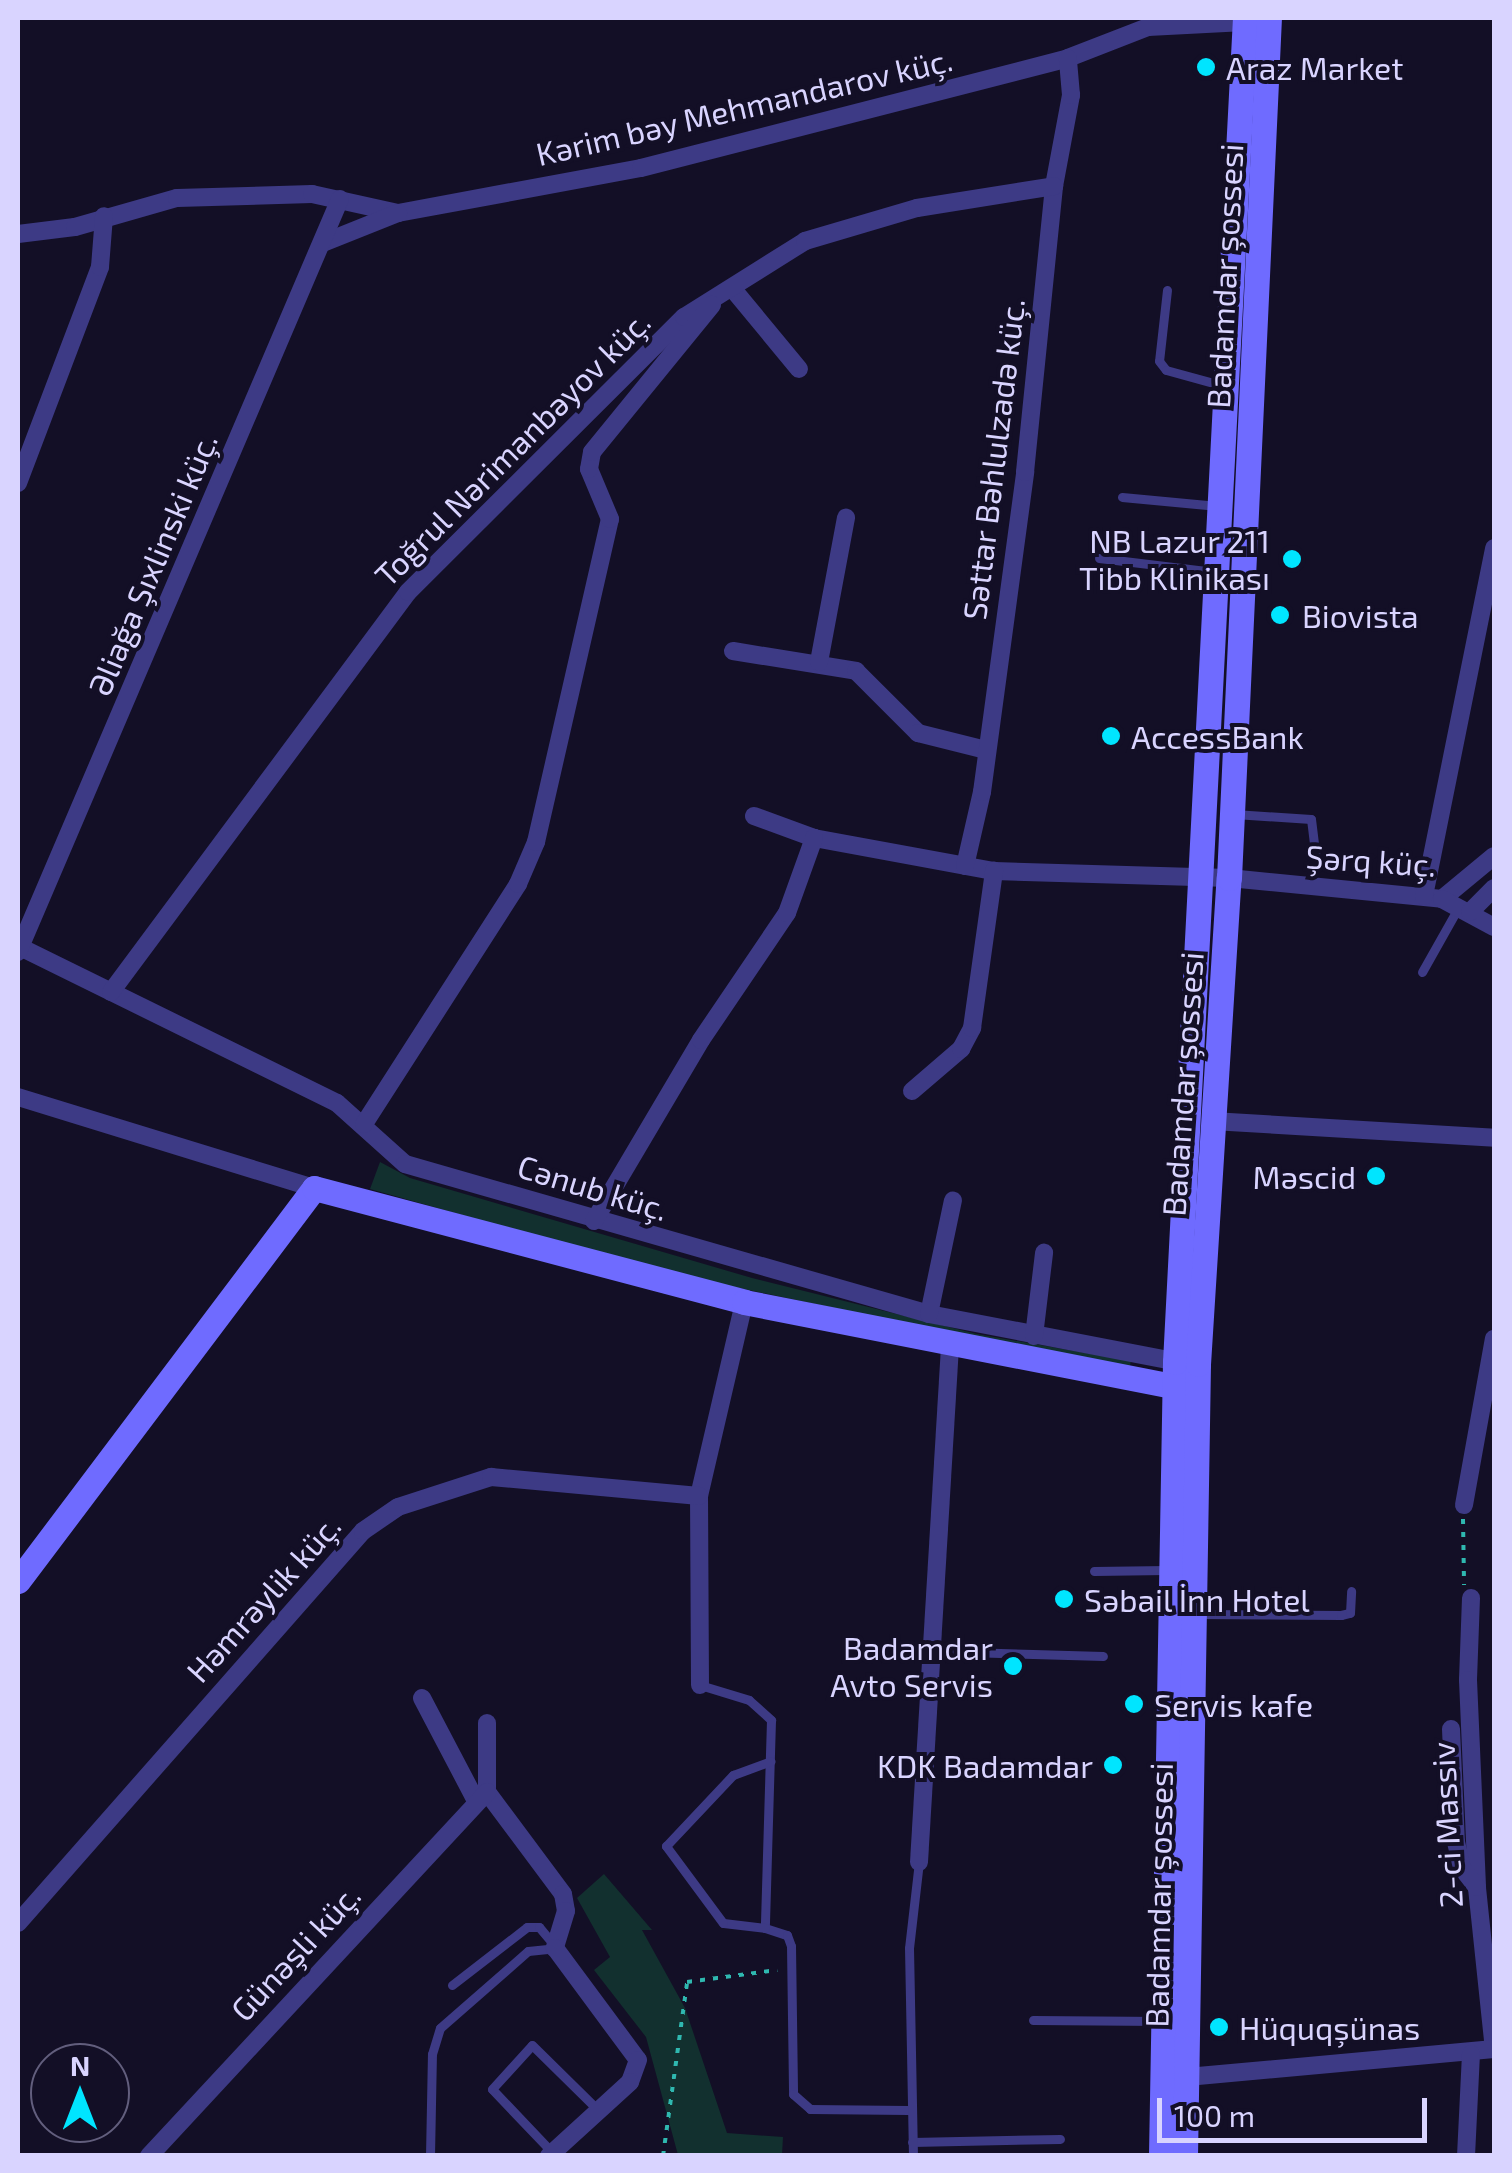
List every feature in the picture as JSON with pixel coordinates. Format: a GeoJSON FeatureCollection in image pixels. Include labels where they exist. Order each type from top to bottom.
{"type":"FeatureCollection","features":[{"type":"Feature","properties":{"kind":"main road","name":"Badamdar şossesi"},"geometry":{"type":"LineString","coordinates":[[1161,2156],[1172,1570],[1186,1376],[1212,1121],[1229,878],[1253,19]]}},
{"type":"Feature","properties":{"kind":"main road","name":"Badamdar şossesi"},"geometry":{"type":"LineString","coordinates":[[1185,2156],[1196,1614],[1186,1376],[1202,877],[1226,387],[1242,329]]}},
{"type":"Feature","properties":{"kind":"main road"},"geometry":{"type":"LineString","coordinates":[[18,1582],[314,1188],[744,1302],[950,1347],[1186,1376]]}},
{"type":"Feature","properties":{"kind":"street","name":"Kərim bəy Mehmandarov küç."},"geometry":{"type":"LineString","coordinates":[[18,234],[178,198],[270,193],[340,199],[398,213],[641,168],[1068,58],[1148,27],[1253,19]]}},
{"type":"Feature","properties":{"kind":"street","name":"Səttar Bəhlulzadə küç."},"geometry":{"type":"LineString","coordinates":[[965,866],[986,750],[1025,472],[1054,186],[1071,95],[1068,58]]}},
{"type":"Feature","properties":{"kind":"street","name":"Toğrul Nərimanbəyov küç."},"geometry":{"type":"LineString","coordinates":[[111,992],[408,592],[684,317],[712,304],[779,252],[865,221],[1054,186]]}},
{"type":"Feature","properties":{"kind":"street","name":"Əliağa Şıxlinski küç."},"geometry":{"type":"LineString","coordinates":[[19,950],[340,199]]}},
{"type":"Feature","properties":{"kind":"street"},"geometry":{"type":"LineString","coordinates":[[323,243],[398,213]]}},
{"type":"Feature","properties":{"kind":"street"},"geometry":{"type":"LineString","coordinates":[[18,483],[100,267],[104,216]]}},
{"type":"Feature","properties":{"kind":"street"},"geometry":{"type":"LineString","coordinates":[[732,288],[799,369]]}},
{"type":"Feature","properties":{"kind":"street"},"geometry":{"type":"LineString","coordinates":[[364,1124],[518,884],[536,842],[610,519],[589,469],[592,452],[712,304]]}},
{"type":"Feature","properties":{"kind":"street"},"geometry":{"type":"LineString","coordinates":[[819,662],[846,518]]}},
{"type":"Feature","properties":{"kind":"street"},"geometry":{"type":"LineString","coordinates":[[1449,904],[1494,548]]}},
{"type":"Feature","properties":{"kind":"street"},"geometry":{"type":"LineString","coordinates":[[733,651],[856,671],[918,733],[986,750]]}},
{"type":"Feature","properties":{"kind":"street","name":"Şərq küç."},"geometry":{"type":"LineString","coordinates":[[754,816],[814,838],[994,870],[1099,879],[1229,878],[1449,904],[1494,856]]}},
{"type":"Feature","properties":{"kind":"street"},"geometry":{"type":"LineString","coordinates":[[594,1222],[701,1040],[787,913],[814,838]]}},
{"type":"Feature","properties":{"kind":"street"},"geometry":{"type":"LineString","coordinates":[[912,1092],[960,1049],[972,1028],[994,870]]}},
{"type":"Feature","properties":{"kind":"street"},"geometry":{"type":"LineString","coordinates":[[1449,904],[1494,888]]}},
{"type":"Feature","properties":{"kind":"street"},"geometry":{"type":"LineString","coordinates":[[1449,904],[1494,927]]}},
{"type":"Feature","properties":{"kind":"street","name":"Cənub küç."},"geometry":{"type":"LineString","coordinates":[[19,950],[337,1103],[404,1164],[594,1222],[929,1314],[1034,1336],[1186,1376]]}},
{"type":"Feature","properties":{"kind":"street"},"geometry":{"type":"LineString","coordinates":[[18,1097],[314,1188]]}},
{"type":"Feature","properties":{"kind":"street"},"geometry":{"type":"LineString","coordinates":[[1212,1121],[1494,1138]]}},
{"type":"Feature","properties":{"kind":"street"},"geometry":{"type":"LineString","coordinates":[[929,1314],[954,1200]]}},
{"type":"Feature","properties":{"kind":"street"},"geometry":{"type":"LineString","coordinates":[[1034,1336],[1044,1253]]}},
{"type":"Feature","properties":{"kind":"street"},"geometry":{"type":"LineString","coordinates":[[700,1685],[699,1496],[744,1302]]}},
{"type":"Feature","properties":{"kind":"street"},"geometry":{"type":"LineString","coordinates":[[1464,1505],[1494,1339]]}},
{"type":"Feature","properties":{"kind":"street"},"geometry":{"type":"LineString","coordinates":[[919,1862],[950,1347]]}},
{"type":"Feature","properties":{"kind":"street","name":"Həmrəylik küç."},"geometry":{"type":"LineString","coordinates":[[18,1922],[363,1530],[398,1507],[491,1478],[699,1496]]}},
{"type":"Feature","properties":{"kind":"street","name":"2-ci Massiv"},"geometry":{"type":"LineString","coordinates":[[1472,1598],[1468,1680],[1478,1888],[1494,2049]]}},
{"type":"Feature","properties":{"kind":"street"},"geometry":{"type":"LineString","coordinates":[[422,1698],[481,1796],[563,1894],[566,1911],[555,1948],[638,2060],[630,2082],[549,2153]]}},
{"type":"Feature","properties":{"kind":"street"},"geometry":{"type":"LineString","coordinates":[[481,1796],[487,1722]]}},
{"type":"Feature","properties":{"kind":"street"},"geometry":{"type":"LineString","coordinates":[[1451,1729],[1456,1842],[1462,1868],[1478,1888]]}},
{"type":"Feature","properties":{"kind":"street","name":"Günəşli küç."},"geometry":{"type":"LineString","coordinates":[[149,2156],[481,1796]]}},
{"type":"Feature","properties":{"kind":"street"},"geometry":{"type":"LineString","coordinates":[[1187,2077],[1494,2049]]}},
{"type":"Feature","properties":{"kind":"street"},"geometry":{"type":"LineString","coordinates":[[1466,2156],[1471,2054]]}},
{"type":"Feature","properties":{"kind":"lane"},"geometry":{"type":"LineString","coordinates":[[1167,290],[1159,361],[1166,370],[1226,387]]}},
{"type":"Feature","properties":{"kind":"lane"},"geometry":{"type":"LineString","coordinates":[[1122,498],[1220,506]]}},
{"type":"Feature","properties":{"kind":"lane"},"geometry":{"type":"LineString","coordinates":[[1099,558],[1217,572]]}},
{"type":"Feature","properties":{"kind":"lane"},"geometry":{"type":"LineString","coordinates":[[1232,814],[1311,819],[1316,857]]}},
{"type":"Feature","properties":{"kind":"lane"},"geometry":{"type":"LineString","coordinates":[[1422,972],[1449,904]]}},
{"type":"Feature","properties":{"kind":"lane"},"geometry":{"type":"LineString","coordinates":[[1094,1572],[1172,1570]]}},
{"type":"Feature","properties":{"kind":"lane"},"geometry":{"type":"LineString","coordinates":[[1196,1614],[1346,1614],[1351,1591]]}},
{"type":"Feature","properties":{"kind":"lane"},"geometry":{"type":"LineString","coordinates":[[932,1651],[1103,1656]]}},
{"type":"Feature","properties":{"kind":"lane"},"geometry":{"type":"LineString","coordinates":[[700,1685],[762,1708],[773,1731],[765,1928]]}},
{"type":"Feature","properties":{"kind":"lane"},"geometry":{"type":"LineString","coordinates":[[771,1761],[733,1776],[666,1846],[723,1923],[787,1935],[792,2094],[800,2104],[908,2110]]}},
{"type":"Feature","properties":{"kind":"lane"},"geometry":{"type":"LineString","coordinates":[[913,2156],[908,2110],[909,1948],[919,1862]]}},
{"type":"Feature","properties":{"kind":"lane"},"geometry":{"type":"LineString","coordinates":[[430,2156],[432,2054],[440,2028],[528,1952],[555,1948],[539,1927],[528,1927],[452,1985]]}},
{"type":"Feature","properties":{"kind":"lane"},"geometry":{"type":"LineString","coordinates":[[1034,2020],[1164,2021]]}},
{"type":"Feature","properties":{"kind":"lane"},"geometry":{"type":"LineString","coordinates":[[549,2153],[492,2089],[532,2045],[598,2110]]}},
{"type":"Feature","properties":{"kind":"lane"},"geometry":{"type":"LineString","coordinates":[[912,2142],[1060,2139]]}},
{"type":"Feature","properties":{"kind":"path"},"geometry":{"type":"LineString","coordinates":[[1464,1505],[1464,1585],[1472,1598]]}},
{"type":"Feature","properties":{"kind":"path"},"geometry":{"type":"LineString","coordinates":[[663,2156],[687,1982],[791,1968]]}},
{"type":"Feature","properties":{"kind":"green space"},"geometry":{"type":"Polygon","coordinates":[[[380,1162],[410,1178],[752,1278],[977,1334],[1131,1361],[1129,1370],[668,1273],[370,1189],[380,1162]]]}},
{"type":"Feature","properties":{"kind":"green space"},"geometry":{"type":"Polygon","coordinates":[[[604,1874],[652,1930],[642,1930],[685,2008],[727,2133],[783,2137],[782,2155],[678,2155],[646,2037],[594,1970],[610,1957],[577,1898],[604,1874]]]}},
{"type":"Feature","properties":{"kind":"place","name":"Araz Market"},"geometry":{"type":"Point","coordinates":[1206,67]}},
{"type":"Feature","properties":{"kind":"place","name":"NB Lazur 211 Tibb Klinikası"},"geometry":{"type":"Point","coordinates":[1292,559]}},
{"type":"Feature","properties":{"kind":"place","name":"Biovista"},"geometry":{"type":"Point","coordinates":[1280,615]}},
{"type":"Feature","properties":{"kind":"place","name":"AccessBank"},"geometry":{"type":"Point","coordinates":[1111,736]}},
{"type":"Feature","properties":{"kind":"place","name":"Məscid"},"geometry":{"type":"Point","coordinates":[1376,1176]}},
{"type":"Feature","properties":{"kind":"place","name":"Səbail İnn Hotel"},"geometry":{"type":"Point","coordinates":[1064,1599]}},
{"type":"Feature","properties":{"kind":"place","name":"Badamdar Avto Servis"},"geometry":{"type":"Point","coordinates":[1013,1666]}},
{"type":"Feature","properties":{"kind":"place","name":"Servis kafe"},"geometry":{"type":"Point","coordinates":[1134,1704]}},
{"type":"Feature","properties":{"kind":"place","name":"KDK Badamdar"},"geometry":{"type":"Point","coordinates":[1113,1765]}},
{"type":"Feature","properties":{"kind":"place","name":"Hüquqşünas"},"geometry":{"type":"Point","coordinates":[1219,2027]}}]}
